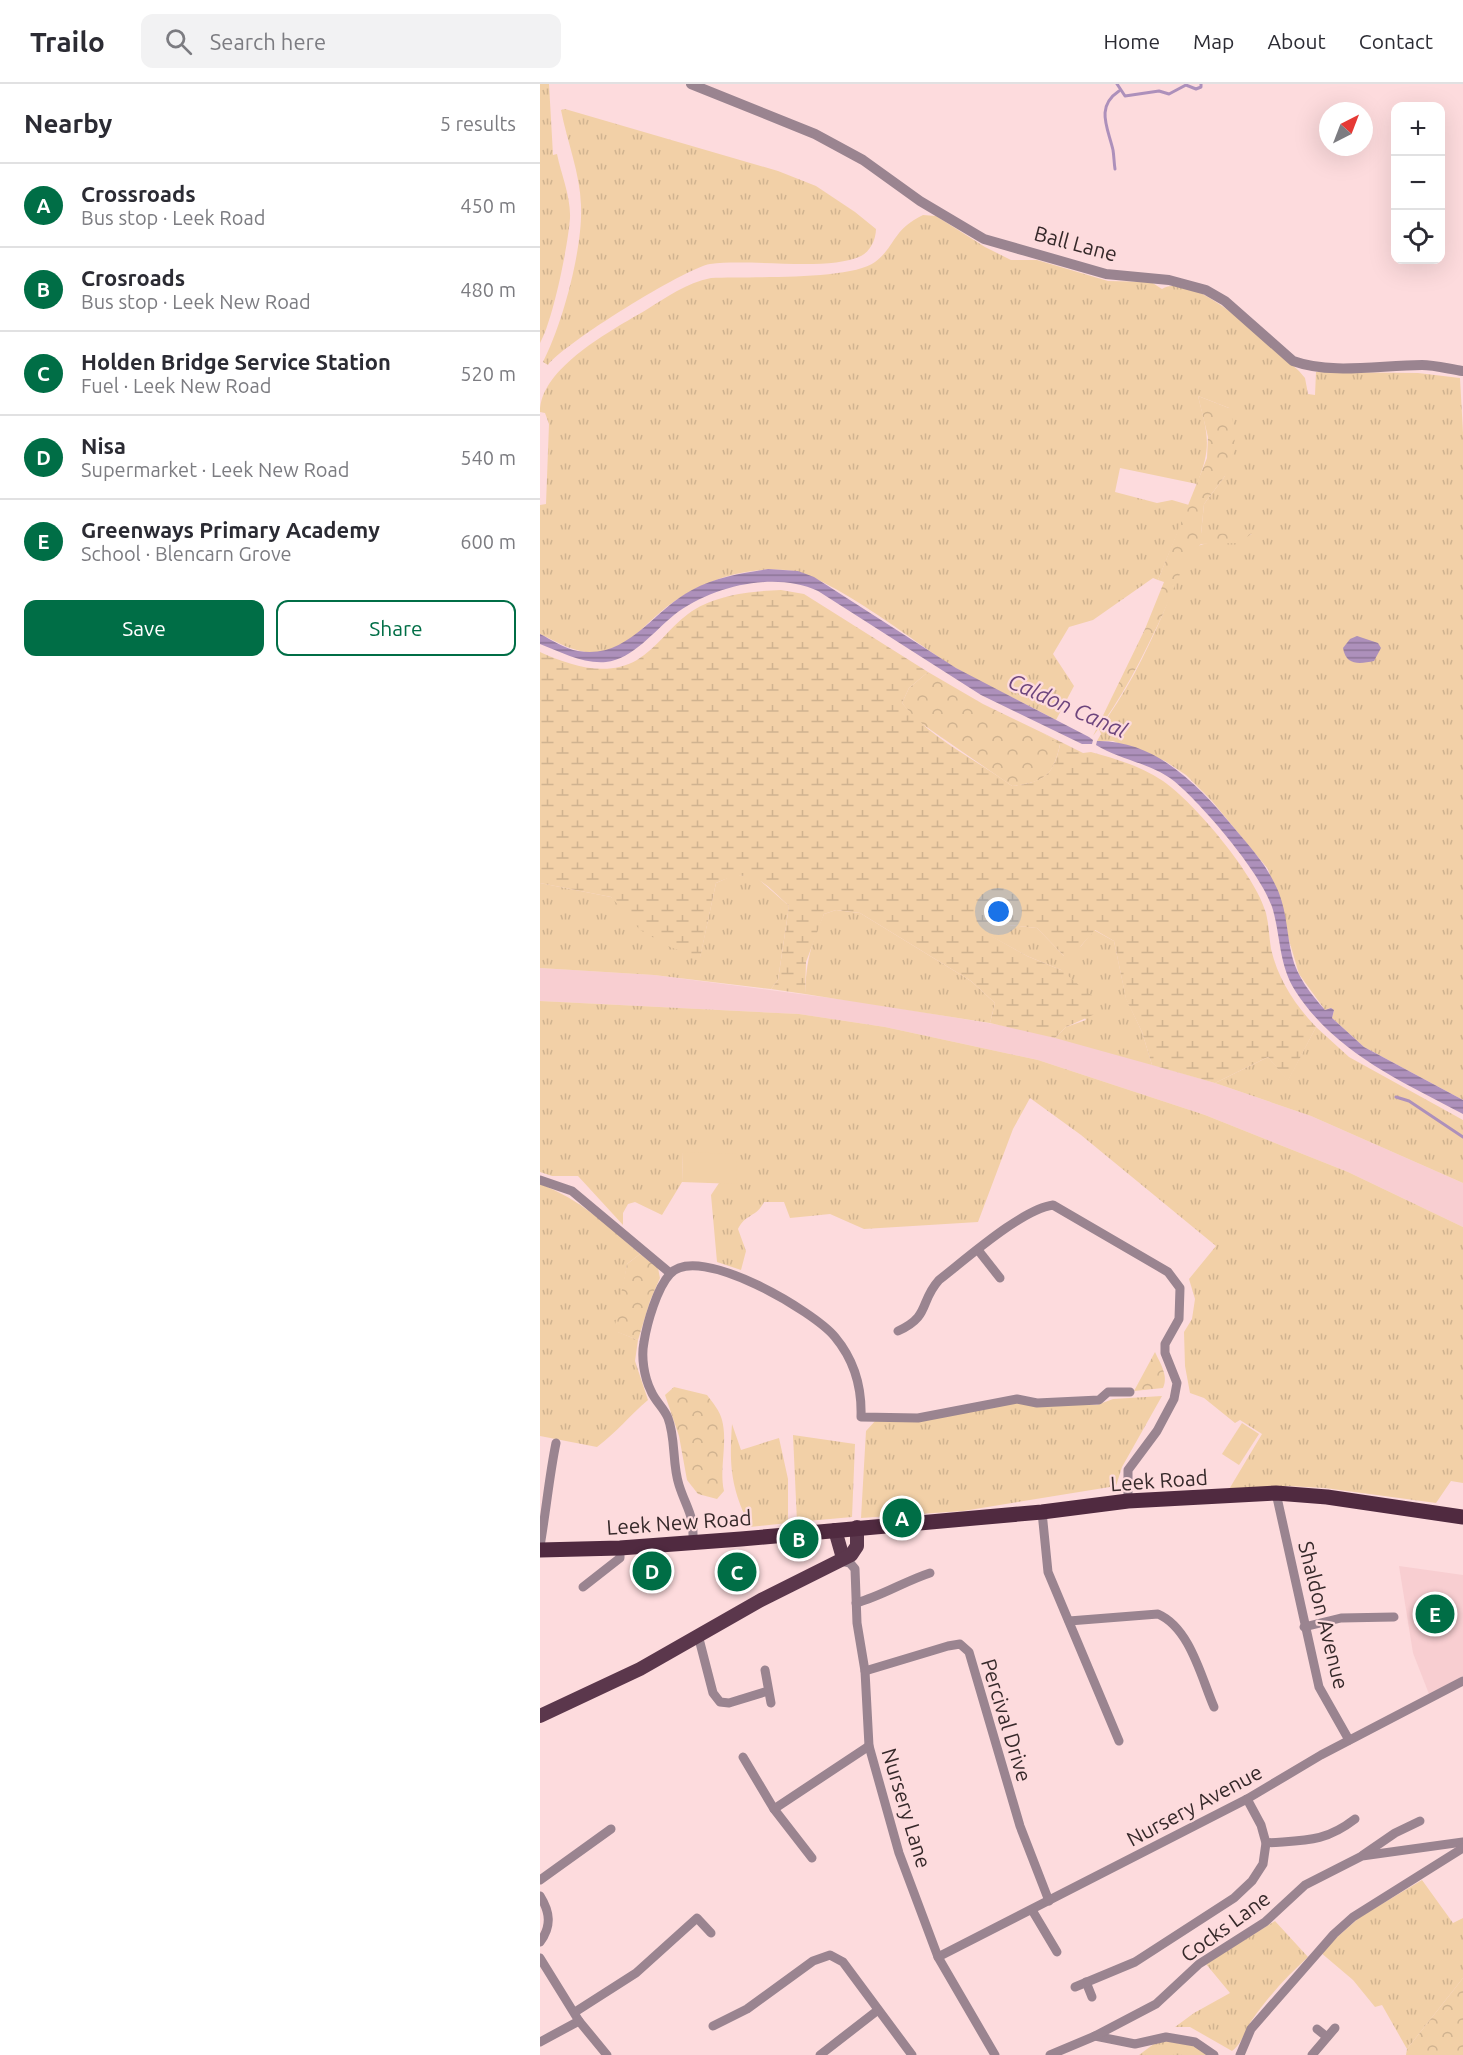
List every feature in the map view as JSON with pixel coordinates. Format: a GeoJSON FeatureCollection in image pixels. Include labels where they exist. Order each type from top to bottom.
{"type":"FeatureCollection","features":[{"type":"Feature","properties":{"kind":"highway","name":"Leek Road"},"geometry":{"type":"LineString","coordinates":[[857,1527],[1042,1512],[1128,1501],[1276,1493],[1328,1497],[1463,1517]]}},
{"type":"Feature","properties":{"kind":"highway","name":"Leek New Road"},"geometry":{"type":"LineString","coordinates":[[540,1548],[620,1548],[857,1527]]}},
{"type":"Feature","properties":{"kind":"main road"},"geometry":{"type":"LineString","coordinates":[[540,1716],[640,1669],[698,1635],[851,1556],[857,1546],[857,1527]]}},
{"type":"Feature","properties":{"kind":"main road"},"geometry":{"type":"LineString","coordinates":[[835,1530],[842,1559]]}},
{"type":"Feature","properties":{"kind":"street","name":"Ball Lane"},"geometry":{"type":"LineString","coordinates":[[692,84],[815,134],[853,154],[920,201],[984,239],[1106,274],[1169,280],[1206,290],[1225,301],[1293,361],[1316,366],[1424,365],[1463,371]]}},
{"type":"Feature","properties":{"kind":"street"},"geometry":{"type":"LineString","coordinates":[[540,1180],[572,1191],[670,1273]]}},
{"type":"Feature","properties":{"kind":"street"},"geometry":{"type":"LineString","coordinates":[[898,1331],[914,1323],[923,1311],[932,1288],[978,1250],[1043,1207],[1053,1205],[1168,1272],[1180,1288],[1182,1305],[1179,1319],[1165,1344],[1177,1383],[1174,1399],[1157,1431],[1128,1470],[1128,1501]]}},
{"type":"Feature","properties":{"kind":"street"},"geometry":{"type":"LineString","coordinates":[[978,1250],[1000,1278]]}},
{"type":"Feature","properties":{"kind":"street"},"geometry":{"type":"LineString","coordinates":[[693,1542],[692,1514],[678,1484],[668,1417],[650,1391],[644,1368],[643,1344],[653,1308],[670,1273],[681,1268],[708,1268],[736,1275],[814,1316],[836,1337],[853,1365],[862,1393],[861,1418],[918,1418],[1017,1399],[1037,1403],[1087,1401],[1099,1400],[1108,1392],[1130,1392]]}},
{"type":"Feature","properties":{"kind":"street"},"geometry":{"type":"LineString","coordinates":[[540,1548],[558,1449]]}},
{"type":"Feature","properties":{"kind":"street","name":"Shaldon Avenue"},"geometry":{"type":"LineString","coordinates":[[1276,1493],[1319,1687],[1349,1740]]}},
{"type":"Feature","properties":{"kind":"street"},"geometry":{"type":"LineString","coordinates":[[1042,1512],[1048,1572],[1119,1741]]}},
{"type":"Feature","properties":{"kind":"street"},"geometry":{"type":"LineString","coordinates":[[583,1587],[620,1558],[620,1548]]}},
{"type":"Feature","properties":{"kind":"street","name":"Nursery Lane"},"geometry":{"type":"LineString","coordinates":[[842,1559],[855,1569],[856,1603],[865,1671],[869,1746],[899,1853],[938,1957],[995,2055]]}},
{"type":"Feature","properties":{"kind":"street"},"geometry":{"type":"LineString","coordinates":[[856,1603],[874,1598],[904,1581],[930,1573]]}},
{"type":"Feature","properties":{"kind":"street"},"geometry":{"type":"LineString","coordinates":[[1069,1621],[1158,1614],[1166,1617],[1183,1635],[1214,1707]]}},
{"type":"Feature","properties":{"kind":"street"},"geometry":{"type":"LineString","coordinates":[[1304,1627],[1341,1618],[1394,1617]]}},
{"type":"Feature","properties":{"kind":"street"},"geometry":{"type":"LineString","coordinates":[[698,1635],[714,1693],[720,1702],[729,1702],[768,1691]]}},
{"type":"Feature","properties":{"kind":"street","name":"Percival Drive"},"geometry":{"type":"LineString","coordinates":[[865,1671],[948,1646],[960,1644],[969,1652],[1020,1826],[1049,1901]]}},
{"type":"Feature","properties":{"kind":"street"},"geometry":{"type":"LineString","coordinates":[[765,1670],[771,1703]]}},
{"type":"Feature","properties":{"kind":"street","name":"Nursery Avenue"},"geometry":{"type":"LineString","coordinates":[[938,1957],[1247,1799],[1349,1740],[1463,1681]]}},
{"type":"Feature","properties":{"kind":"street"},"geometry":{"type":"LineString","coordinates":[[774,1809],[869,1746]]}},
{"type":"Feature","properties":{"kind":"street"},"geometry":{"type":"LineString","coordinates":[[743,1757],[774,1809],[812,1858]]}},
{"type":"Feature","properties":{"kind":"street"},"geometry":{"type":"LineString","coordinates":[[1075,1987],[1135,1962],[1234,1898],[1252,1881],[1263,1864],[1266,1843],[1261,1825],[1247,1799]]}},
{"type":"Feature","properties":{"kind":"street"},"geometry":{"type":"LineString","coordinates":[[1266,1843],[1320,1839],[1337,1833],[1355,1820]]}},
{"type":"Feature","properties":{"kind":"street"},"geometry":{"type":"LineString","coordinates":[[1362,1857],[1395,1833],[1420,1821]]}},
{"type":"Feature","properties":{"kind":"street"},"geometry":{"type":"LineString","coordinates":[[540,1880],[611,1829]]}},
{"type":"Feature","properties":{"kind":"street","name":"Cocks Lane"},"geometry":{"type":"LineString","coordinates":[[1050,2055],[1095,2036],[1156,2004],[1199,1964],[1265,1922],[1281,1909],[1299,1888],[1362,1857],[1463,1842]]}},
{"type":"Feature","properties":{"kind":"street"},"geometry":{"type":"LineString","coordinates":[[1240,2055],[1251,2029],[1334,1934],[1353,1917],[1463,1848]]}},
{"type":"Feature","properties":{"kind":"street"},"geometry":{"type":"LineString","coordinates":[[540,1896],[549,1913],[547,1932],[540,1942]]}},
{"type":"Feature","properties":{"kind":"street"},"geometry":{"type":"LineString","coordinates":[[1032,1910],[1057,1952]]}},
{"type":"Feature","properties":{"kind":"street"},"geometry":{"type":"LineString","coordinates":[[540,2042],[636,1973],[698,1918],[711,1933]]}},
{"type":"Feature","properties":{"kind":"street"},"geometry":{"type":"LineString","coordinates":[[713,2026],[747,2009],[813,1961],[830,1955],[843,1962],[912,2055]]}},
{"type":"Feature","properties":{"kind":"street"},"geometry":{"type":"LineString","coordinates":[[540,1958],[577,2016],[607,2055]]}},
{"type":"Feature","properties":{"kind":"street"},"geometry":{"type":"LineString","coordinates":[[1086,1982],[1092,1997]]}},
{"type":"Feature","properties":{"kind":"street"},"geometry":{"type":"LineString","coordinates":[[820,2055],[878,2010]]}},
{"type":"Feature","properties":{"kind":"street"},"geometry":{"type":"LineString","coordinates":[[1312,2055],[1335,2028]]}},
{"type":"Feature","properties":{"kind":"street"},"geometry":{"type":"LineString","coordinates":[[1317,2029],[1327,2037]]}},
{"type":"Feature","properties":{"kind":"street"},"geometry":{"type":"LineString","coordinates":[[1095,2036],[1135,2044],[1166,2037],[1195,2042],[1214,2055]]}},
{"type":"Feature","properties":{"kind":"shaded area"},"geometry":{"type":"Polygon","coordinates":[[[768,569],[798,571],[814,577],[956,668],[1089,737],[1093,740],[1092,744],[1082,744],[981,695],[818,591],[801,585],[763,582],[725,589],[706,596],[674,615],[634,650],[616,660],[589,661],[540,644],[540,634],[578,651],[596,652],[611,648],[626,641],[692,590],[729,576],[768,569]]]}},
{"type":"Feature","properties":{"kind":"shaded area"},"geometry":{"type":"Polygon","coordinates":[[[1357,636],[1378,643],[1381,648],[1374,661],[1359,663],[1347,658],[1343,648],[1350,639],[1357,636]]]}},
{"type":"Feature","properties":{"kind":"shaded area"},"geometry":{"type":"Polygon","coordinates":[[[1097,741],[1139,748],[1158,757],[1192,782],[1207,797],[1254,852],[1270,875],[1282,901],[1294,964],[1315,998],[1325,1010],[1331,1008],[1334,1010],[1332,1018],[1364,1047],[1463,1100],[1463,1114],[1393,1077],[1350,1049],[1330,1032],[1312,1013],[1290,982],[1283,962],[1273,910],[1258,879],[1231,841],[1174,781],[1155,770],[1105,750],[1096,745],[1097,741]]]}},
{"type":"Feature","properties":{"kind":"shaded area"},"geometry":{"type":"Polygon","coordinates":[[[540,968],[654,975],[861,1002],[1018,1028],[1099,1049],[1215,1083],[1311,1116],[1463,1183],[1463,1227],[1348,1172],[1205,1115],[1038,1060],[885,1027],[799,1014],[540,1001],[540,968]]]}},
{"type":"Feature","properties":{"kind":"shaded area"},"geometry":{"type":"Polygon","coordinates":[[[1399,1566],[1463,1575],[1463,1676],[1429,1694],[1413,1653],[1399,1566]]]}},
{"type":"Feature","properties":{"kind":"green space"},"geometry":{"type":"Polygon","coordinates":[[[540,84],[549,84],[553,155],[557,154],[567,194],[570,218],[559,282],[550,318],[540,343],[540,84]]]}},
{"type":"Feature","properties":{"kind":"green space"},"geometry":{"type":"Polygon","coordinates":[[[565,109],[778,171],[816,186],[876,229],[874,241],[864,254],[846,261],[809,264],[727,263],[710,264],[696,269],[625,308],[576,341],[548,365],[543,362],[558,327],[570,285],[581,222],[578,181],[561,110],[565,109]]]}},
{"type":"Feature","properties":{"kind":"green space"},"geometry":{"type":"Polygon","coordinates":[[[923,215],[936,216],[985,247],[1011,260],[1037,260],[1108,281],[1151,282],[1162,289],[1177,286],[1194,290],[1234,315],[1299,371],[1305,378],[1308,394],[1315,395],[1316,372],[1418,373],[1460,378],[1463,433],[1463,1100],[1364,1047],[1332,1018],[1334,1010],[1331,1008],[1325,1010],[1299,974],[1268,869],[1212,801],[1186,775],[1165,761],[1113,741],[1097,741],[1101,734],[1099,729],[1126,689],[1141,660],[1185,560],[1198,546],[1252,534],[1201,534],[1204,504],[1225,476],[1229,408],[1198,396],[1206,431],[1207,450],[1197,484],[1120,468],[1115,492],[1157,503],[1172,500],[1189,505],[1158,580],[1153,578],[1093,620],[1069,627],[1053,654],[1074,686],[1056,720],[954,667],[871,611],[824,583],[804,574],[786,570],[751,571],[716,580],[700,587],[669,605],[633,637],[612,650],[595,653],[579,651],[540,634],[540,505],[546,504],[549,424],[545,413],[540,412],[543,396],[552,380],[580,352],[598,339],[693,283],[711,278],[821,275],[862,268],[882,256],[905,226],[923,215]]]}},
{"type":"Feature","properties":{"kind":"green space"},"geometry":{"type":"Polygon","coordinates":[[[1198,396],[1229,408],[1234,426],[1235,448],[1225,476],[1204,504],[1201,534],[1252,533],[1240,543],[1201,544],[1194,552],[1183,569],[1131,678],[1093,736],[1145,629],[1164,582],[1158,580],[1207,458],[1208,437],[1198,396]]]}},
{"type":"Feature","properties":{"kind":"green space"},"geometry":{"type":"Polygon","coordinates":[[[781,590],[804,594],[928,672],[909,688],[902,703],[940,738],[1012,786],[1032,782],[1050,771],[1060,745],[1043,733],[1083,753],[1091,752],[1128,763],[1146,771],[1176,791],[1223,841],[1250,880],[1266,913],[1271,949],[1278,971],[1294,1001],[1316,1027],[1288,1081],[1268,1057],[1215,1083],[1152,1065],[1142,1032],[1126,999],[1114,941],[1095,930],[1070,958],[1064,956],[1037,928],[999,924],[988,934],[1027,956],[1061,970],[1096,999],[1095,1014],[1066,1027],[1055,1038],[990,1023],[995,1003],[971,981],[860,913],[836,910],[824,914],[806,962],[805,994],[771,989],[778,980],[789,906],[764,883],[748,876],[729,878],[716,883],[700,958],[670,947],[640,930],[611,897],[540,883],[540,652],[588,668],[613,668],[625,665],[644,655],[681,619],[709,602],[733,595],[781,590]]]}},
{"type":"Feature","properties":{"kind":"green space"},"geometry":{"type":"Polygon","coordinates":[[[928,672],[1060,744],[1050,771],[1039,780],[1012,786],[915,719],[902,703],[909,688],[928,672]]]}},
{"type":"Feature","properties":{"kind":"green space"},"geometry":{"type":"Polygon","coordinates":[[[734,875],[755,876],[789,906],[778,980],[771,989],[654,975],[540,968],[540,883],[611,897],[700,957],[716,883],[734,875]]]}},
{"type":"Feature","properties":{"kind":"green space"},"geometry":{"type":"Polygon","coordinates":[[[836,910],[860,913],[971,981],[995,1003],[990,1023],[805,994],[808,962],[816,934],[824,914],[836,910]]]}},
{"type":"Feature","properties":{"kind":"green space"},"geometry":{"type":"Polygon","coordinates":[[[998,924],[1037,928],[1064,956],[1081,946],[1094,930],[1114,941],[1126,998],[1142,1032],[1152,1065],[1055,1038],[1066,1027],[1086,1020],[1061,970],[1027,956],[987,934],[998,924]]]}},
{"type":"Feature","properties":{"kind":"green space"},"geometry":{"type":"Polygon","coordinates":[[[540,1001],[799,1014],[885,1027],[1038,1060],[1205,1115],[1348,1172],[1463,1227],[1463,1483],[1451,1481],[1436,1503],[1325,1488],[1288,1486],[1228,1491],[1262,1434],[1240,1420],[1235,1423],[1204,1398],[1190,1393],[1185,1366],[1184,1332],[1192,1319],[1195,1299],[1189,1279],[1216,1246],[1081,1135],[1030,1098],[1013,1129],[978,1222],[864,1229],[830,1214],[790,1218],[784,1202],[764,1202],[738,1229],[746,1251],[741,1270],[717,1262],[711,1195],[719,1183],[736,1183],[683,1152],[682,1182],[662,1215],[635,1202],[628,1204],[623,1213],[623,1225],[578,1176],[552,1176],[540,1172],[540,1001]]]}},
{"type":"Feature","properties":{"kind":"green space"},"geometry":{"type":"Polygon","coordinates":[[[1316,1027],[1349,1057],[1463,1120],[1463,1183],[1311,1116],[1215,1083],[1268,1057],[1288,1080],[1316,1027]]]}},
{"type":"Feature","properties":{"kind":"green space"},"geometry":{"type":"Polygon","coordinates":[[[683,1152],[737,1154],[736,1184],[682,1182],[683,1152]]]}},
{"type":"Feature","properties":{"kind":"green space"},"geometry":{"type":"Polygon","coordinates":[[[540,1184],[581,1205],[640,1254],[627,1264],[618,1332],[638,1340],[635,1361],[648,1400],[597,1447],[540,1436],[540,1184]]]}},
{"type":"Feature","properties":{"kind":"green space"},"geometry":{"type":"Polygon","coordinates":[[[640,1254],[658,1268],[660,1278],[638,1340],[617,1332],[615,1325],[627,1264],[640,1254]]]}},
{"type":"Feature","properties":{"kind":"green space"},"geometry":{"type":"Polygon","coordinates":[[[1155,1352],[1164,1374],[1163,1388],[1134,1391],[1155,1352]]]}},
{"type":"Feature","properties":{"kind":"green space"},"geometry":{"type":"Polygon","coordinates":[[[674,1387],[707,1395],[721,1417],[724,1429],[722,1473],[724,1491],[717,1499],[698,1494],[687,1480],[679,1436],[665,1395],[674,1387]]]}},
{"type":"Feature","properties":{"kind":"green space"},"geometry":{"type":"Polygon","coordinates":[[[1162,1396],[1122,1467],[1116,1486],[963,1511],[861,1518],[866,1431],[876,1420],[1017,1401],[1039,1405],[1097,1405],[1113,1399],[1162,1396]]]}},
{"type":"Feature","properties":{"kind":"green space"},"geometry":{"type":"Polygon","coordinates":[[[1242,1423],[1259,1434],[1239,1465],[1222,1454],[1242,1423]]]}},
{"type":"Feature","properties":{"kind":"green space"},"geometry":{"type":"Polygon","coordinates":[[[732,1424],[741,1450],[779,1438],[788,1479],[788,1523],[750,1527],[735,1489],[731,1465],[732,1424]]]}},
{"type":"Feature","properties":{"kind":"green space"},"geometry":{"type":"Polygon","coordinates":[[[793,1435],[855,1444],[852,1517],[797,1522],[793,1435]]]}},
{"type":"Feature","properties":{"kind":"green space"},"geometry":{"type":"Polygon","coordinates":[[[1422,1880],[1453,1923],[1463,1918],[1463,1978],[1407,2049],[1382,2005],[1375,2007],[1353,1980],[1320,1952],[1360,1917],[1422,1880]]]}},
{"type":"Feature","properties":{"kind":"green space"},"geometry":{"type":"Polygon","coordinates":[[[1275,1921],[1308,1957],[1265,2003],[1249,2024],[1236,2048],[1232,2051],[1190,2027],[1175,2027],[1194,2013],[1230,1993],[1206,1964],[1275,1921]]]}},
{"type":"Feature","properties":{"kind":"green space"},"geometry":{"type":"Polygon","coordinates":[[[1463,1978],[1463,2055],[1406,2055],[1407,2049],[1463,1978]]]}},
{"type":"Feature","properties":{"kind":"green space"},"geometry":{"type":"Polygon","coordinates":[[[1159,2040],[1196,2046],[1209,2055],[1139,2055],[1159,2040]]]}},
{"type":"Feature","properties":{"kind":"waterway"},"geometry":{"type":"LineString","coordinates":[[1117,84],[1125,96],[1159,91],[1169,94],[1186,85],[1196,89],[1201,87],[1201,84]]}},
{"type":"Feature","properties":{"kind":"waterway"},"geometry":{"type":"LineString","coordinates":[[1115,169],[1105,111],[1107,104],[1119,91]]}},
{"type":"Feature","properties":{"kind":"waterway"},"geometry":{"type":"LineString","coordinates":[[1396,1097],[1409,1101],[1463,1137]]}},
{"type":"Feature","properties":{"kind":"place","name":"Crossroads"},"geometry":{"type":"Point","coordinates":[902,1518]}},
{"type":"Feature","properties":{"kind":"place","name":"Crosroads"},"geometry":{"type":"Point","coordinates":[799,1539]}},
{"type":"Feature","properties":{"kind":"place","name":"Nisa"},"geometry":{"type":"Point","coordinates":[652,1571]}},
{"type":"Feature","properties":{"kind":"place","name":"Holden Bridge Service Station"},"geometry":{"type":"Point","coordinates":[737,1572]}},
{"type":"Feature","properties":{"kind":"place","name":"Greenways Primary Academy"},"geometry":{"type":"Point","coordinates":[1435,1614]}},
{"type":"Feature","properties":{"kind":"water label","name":"Caldon Canal"},"geometry":{"type":"Point","coordinates":[1068,705]}}]}
